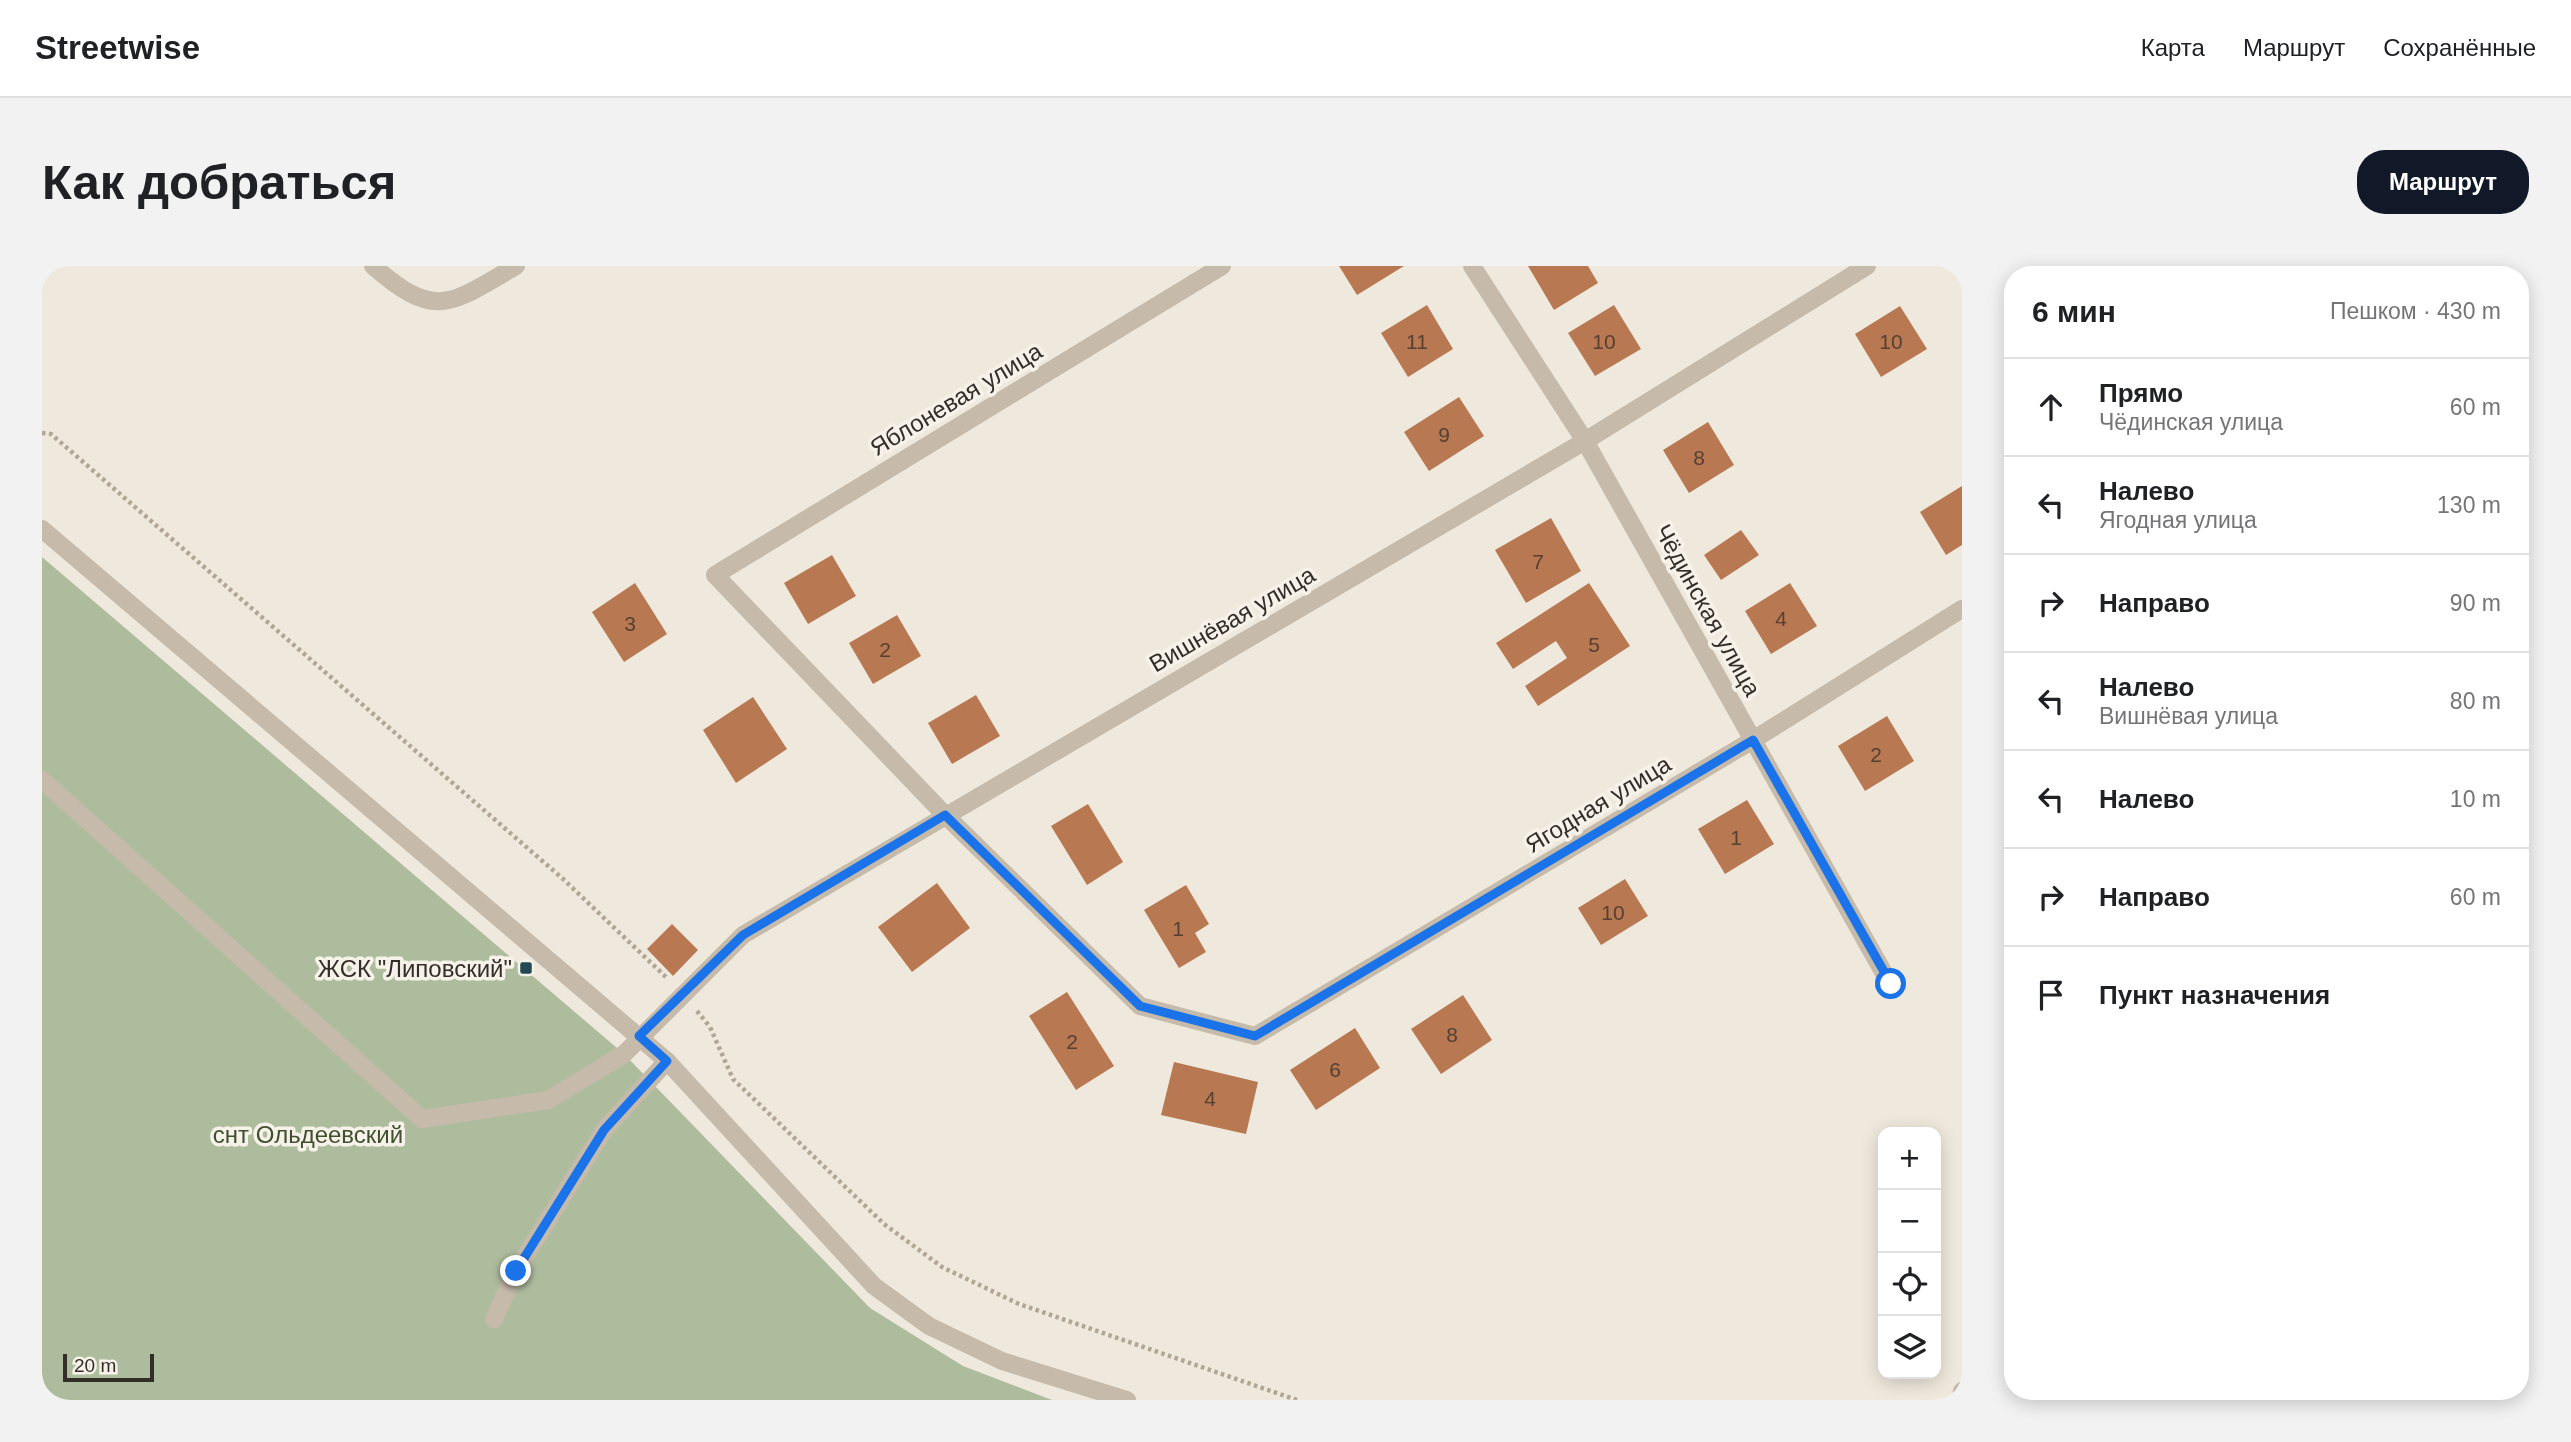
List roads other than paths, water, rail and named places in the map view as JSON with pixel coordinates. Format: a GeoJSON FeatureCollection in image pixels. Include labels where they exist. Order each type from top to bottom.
{"type":"FeatureCollection","features":[{"type":"Feature","properties":{"kind":"street"},"geometry":{"type":"LineString","coordinates":[[373,266],[404,293],[432,302],[461,298],[516,266]]}},
{"type":"Feature","properties":{"kind":"street","name":"Яблоневая улица"},"geometry":{"type":"LineString","coordinates":[[945,815],[715,575],[1222,266]]}},
{"type":"Feature","properties":{"kind":"street","name":"Чёдинская улица"},"geometry":{"type":"LineString","coordinates":[[1472,266],[1585,441],[1891,984]]}},
{"type":"Feature","properties":{"kind":"street","name":"Вишнёвая улица"},"geometry":{"type":"LineString","coordinates":[[42,780],[422,1119],[548,1100],[624,1054],[639,1036],[743,935],[1585,441],[1867,266]]}},
{"type":"Feature","properties":{"kind":"street"},"geometry":{"type":"LineString","coordinates":[[42,529],[667,1061],[874,1286],[929,1326],[1002,1361],[1127,1400]]}},
{"type":"Feature","properties":{"kind":"street","name":"Ягодная улица"},"geometry":{"type":"LineString","coordinates":[[945,815],[1140,1006],[1255,1036],[1753,740],[1962,609]]}},
{"type":"Feature","properties":{"kind":"street"},"geometry":{"type":"LineString","coordinates":[[494,1319],[516,1271],[604,1130],[667,1061]]}},
{"type":"Feature","properties":{"kind":"street"},"geometry":{"type":"LineString","coordinates":[[1960,1400],[1962,1391]]}},
{"type":"Feature","properties":{"kind":"place","name":"ЖСК \"Липовский\""},"geometry":{"type":"Point","coordinates":[526,968]}},
{"type":"Feature","properties":{"kind":"park label","name":"снт Ольдеевский"},"geometry":{"type":"Point","coordinates":[308,1134]}}]}
